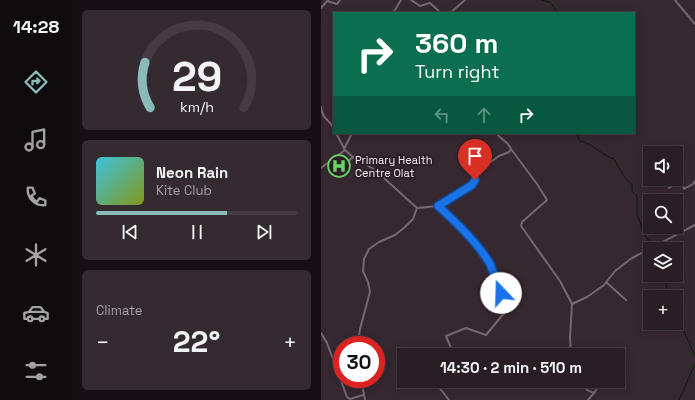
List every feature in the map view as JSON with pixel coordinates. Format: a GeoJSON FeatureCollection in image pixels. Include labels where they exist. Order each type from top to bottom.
{"type":"FeatureCollection","features":[{"type":"Feature","properties":{"kind":"street"},"geometry":{"type":"LineString","coordinates":[[321,8],[327,1],[337,4],[340,0]]}},
{"type":"Feature","properties":{"kind":"street"},"geometry":{"type":"LineString","coordinates":[[394,12],[401,0]]}},
{"type":"Feature","properties":{"kind":"street"},"geometry":{"type":"LineString","coordinates":[[411,0],[420,6],[430,3],[440,12]]}},
{"type":"Feature","properties":{"kind":"street"},"geometry":{"type":"LineString","coordinates":[[451,12],[465,0]]}},
{"type":"Feature","properties":{"kind":"street"},"geometry":{"type":"LineString","coordinates":[[675,0],[695,24]]}},
{"type":"Feature","properties":{"kind":"street"},"geometry":{"type":"LineString","coordinates":[[321,107],[322,115],[331,123],[333,127]]}},
{"type":"Feature","properties":{"kind":"street"},"geometry":{"type":"LineString","coordinates":[[336,134],[344,149],[353,157],[375,170],[417,208],[438,206],[472,185],[475,180],[474,174],[511,149]]}},
{"type":"Feature","properties":{"kind":"street"},"geometry":{"type":"LineString","coordinates":[[321,168],[344,149],[352,134]]}},
{"type":"Feature","properties":{"kind":"street"},"geometry":{"type":"LineString","coordinates":[[497,134],[508,143],[547,200],[521,223],[521,229],[560,281],[573,304],[571,348]]}},
{"type":"Feature","properties":{"kind":"street"},"geometry":{"type":"LineString","coordinates":[[344,165],[353,157]]}},
{"type":"Feature","properties":{"kind":"street"},"geometry":{"type":"LineString","coordinates":[[669,188],[678,183],[681,179],[685,189],[695,181]]}},
{"type":"Feature","properties":{"kind":"street"},"geometry":{"type":"LineString","coordinates":[[438,206],[457,223],[474,242],[490,264],[501,293],[509,307],[486,335],[466,328],[446,336],[451,348]]}},
{"type":"Feature","properties":{"kind":"street"},"geometry":{"type":"LineString","coordinates":[[359,336],[370,292],[368,282],[363,271],[364,259],[369,249],[379,242],[395,235],[405,227],[413,219],[417,208]]}},
{"type":"Feature","properties":{"kind":"street"},"geometry":{"type":"LineString","coordinates":[[573,304],[587,297],[633,258],[695,225]]}},
{"type":"Feature","properties":{"kind":"street"},"geometry":{"type":"LineString","coordinates":[[606,282],[627,300]]}},
{"type":"Feature","properties":{"kind":"street"},"geometry":{"type":"LineString","coordinates":[[321,333],[327,343],[347,397],[350,399],[363,395]]}},
{"type":"Feature","properties":{"kind":"street"},"geometry":{"type":"LineString","coordinates":[[362,388],[365,400]]}},
{"type":"Feature","properties":{"kind":"street"},"geometry":{"type":"LineString","coordinates":[[440,388],[449,400]]}},
{"type":"Feature","properties":{"kind":"street"},"geometry":{"type":"LineString","coordinates":[[585,388],[594,393]]}},
{"type":"Feature","properties":{"kind":"street"},"geometry":{"type":"LineString","coordinates":[[589,400],[597,388]]}},
{"type":"Feature","properties":{"kind":"waterway"},"geometry":{"type":"LineString","coordinates":[[541,0],[550,2],[557,12]]}},
{"type":"Feature","properties":{"kind":"waterway"},"geometry":{"type":"LineString","coordinates":[[576,134],[580,141],[585,142],[614,159],[624,176],[632,184],[632,191],[637,196],[637,214],[645,236],[650,242]]}},
{"type":"Feature","properties":{"kind":"waterway"},"geometry":{"type":"LineString","coordinates":[[666,282],[667,290]]}},
{"type":"Feature","properties":{"kind":"waterway"},"geometry":{"type":"LineString","coordinates":[[683,329],[695,356]]}},
{"type":"Feature","properties":{"kind":"waterway"},"geometry":{"type":"LineString","coordinates":[[679,400],[695,364]]}},
{"type":"Feature","properties":{"kind":"place","name":"Primary Health Centre Olat"},"geometry":{"type":"Point","coordinates":[339,166]}},
{"type":"Feature","properties":{"kind":"route"},"geometry":{"type":"LineString","coordinates":[[475,180],[473,181],[472,185],[465,190],[438,206],[457,223],[474,242],[490,264],[501,293]]}}]}
